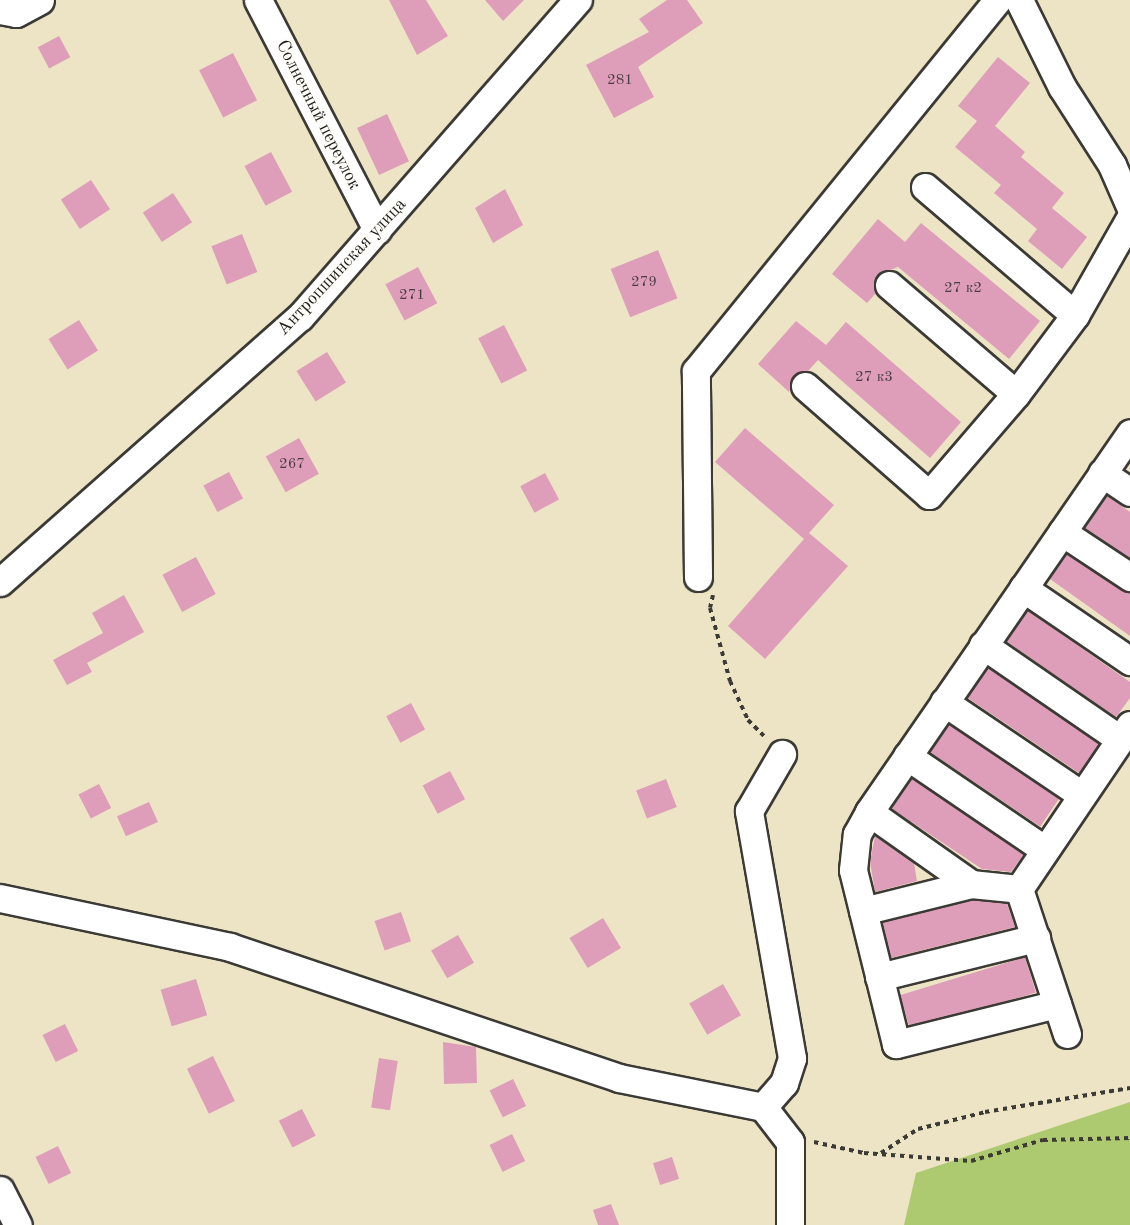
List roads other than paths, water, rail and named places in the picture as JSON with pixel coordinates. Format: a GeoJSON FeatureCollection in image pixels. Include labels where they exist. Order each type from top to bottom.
{"type":"FeatureCollection","features":[{"type":"Feature","properties":{"kind":"street"},"geometry":{"type":"LineString","coordinates":[[0,10],[16,13],[40,0]]}},
{"type":"Feature","properties":{"kind":"street","name":"Солнечный переулок"},"geometry":{"type":"LineString","coordinates":[[258,0],[377,230]]}},
{"type":"Feature","properties":{"kind":"street","name":"Антропшинская улица"},"geometry":{"type":"LineString","coordinates":[[0,582],[300,317],[578,0]]}},
{"type":"Feature","properties":{"kind":"street"},"geometry":{"type":"LineString","coordinates":[[706,583],[696,371],[997,0]]}},
{"type":"Feature","properties":{"kind":"street"},"geometry":{"type":"LineString","coordinates":[[1019,0],[1062,87],[1112,165],[1130,206]]}},
{"type":"Feature","properties":{"kind":"street"},"geometry":{"type":"LineString","coordinates":[[925,187],[1075,315]]}},
{"type":"Feature","properties":{"kind":"street"},"geometry":{"type":"LineString","coordinates":[[805,386],[929,495],[1016,394],[1075,315],[1130,218]]}},
{"type":"Feature","properties":{"kind":"street"},"geometry":{"type":"LineString","coordinates":[[889,285],[1016,394]]}},
{"type":"Feature","properties":{"kind":"street"},"geometry":{"type":"LineString","coordinates":[[1057,1004],[896,1044],[853,870],[857,834],[907,756],[1130,433]]}},
{"type":"Feature","properties":{"kind":"street"},"geometry":{"type":"LineString","coordinates":[[1102,473],[1130,492]]}},
{"type":"Feature","properties":{"kind":"street"},"geometry":{"type":"LineString","coordinates":[[1062,532],[1130,578]]}},
{"type":"Feature","properties":{"kind":"street"},"geometry":{"type":"LineString","coordinates":[[1023,588],[1130,661]]}},
{"type":"Feature","properties":{"kind":"street"},"geometry":{"type":"LineString","coordinates":[[983,645],[1125,732],[1019,889]]}},
{"type":"Feature","properties":{"kind":"street"},"geometry":{"type":"LineString","coordinates":[[944,702],[1082,795]]}},
{"type":"Feature","properties":{"kind":"street"},"geometry":{"type":"LineString","coordinates":[[763,1107],[784,1083],[792,1058],[748,811],[782,754]]}},
{"type":"Feature","properties":{"kind":"street"},"geometry":{"type":"LineString","coordinates":[[907,756],[1044,849]]}},
{"type":"Feature","properties":{"kind":"street"},"geometry":{"type":"LineString","coordinates":[[869,812],[971,884]]}},
{"type":"Feature","properties":{"kind":"street"},"geometry":{"type":"LineString","coordinates":[[863,910],[971,884],[1019,889]]}},
{"type":"Feature","properties":{"kind":"street"},"geometry":{"type":"LineString","coordinates":[[1019,889],[1067,1034]]}},
{"type":"Feature","properties":{"kind":"street"},"geometry":{"type":"LineString","coordinates":[[0,898],[230,947],[620,1078],[763,1107],[790,1142],[790,1225]]}},
{"type":"Feature","properties":{"kind":"street"},"geometry":{"type":"LineString","coordinates":[[879,977],[1036,938]]}},
{"type":"Feature","properties":{"kind":"street"},"geometry":{"type":"LineString","coordinates":[[0,1190],[18,1225]]}}]}
